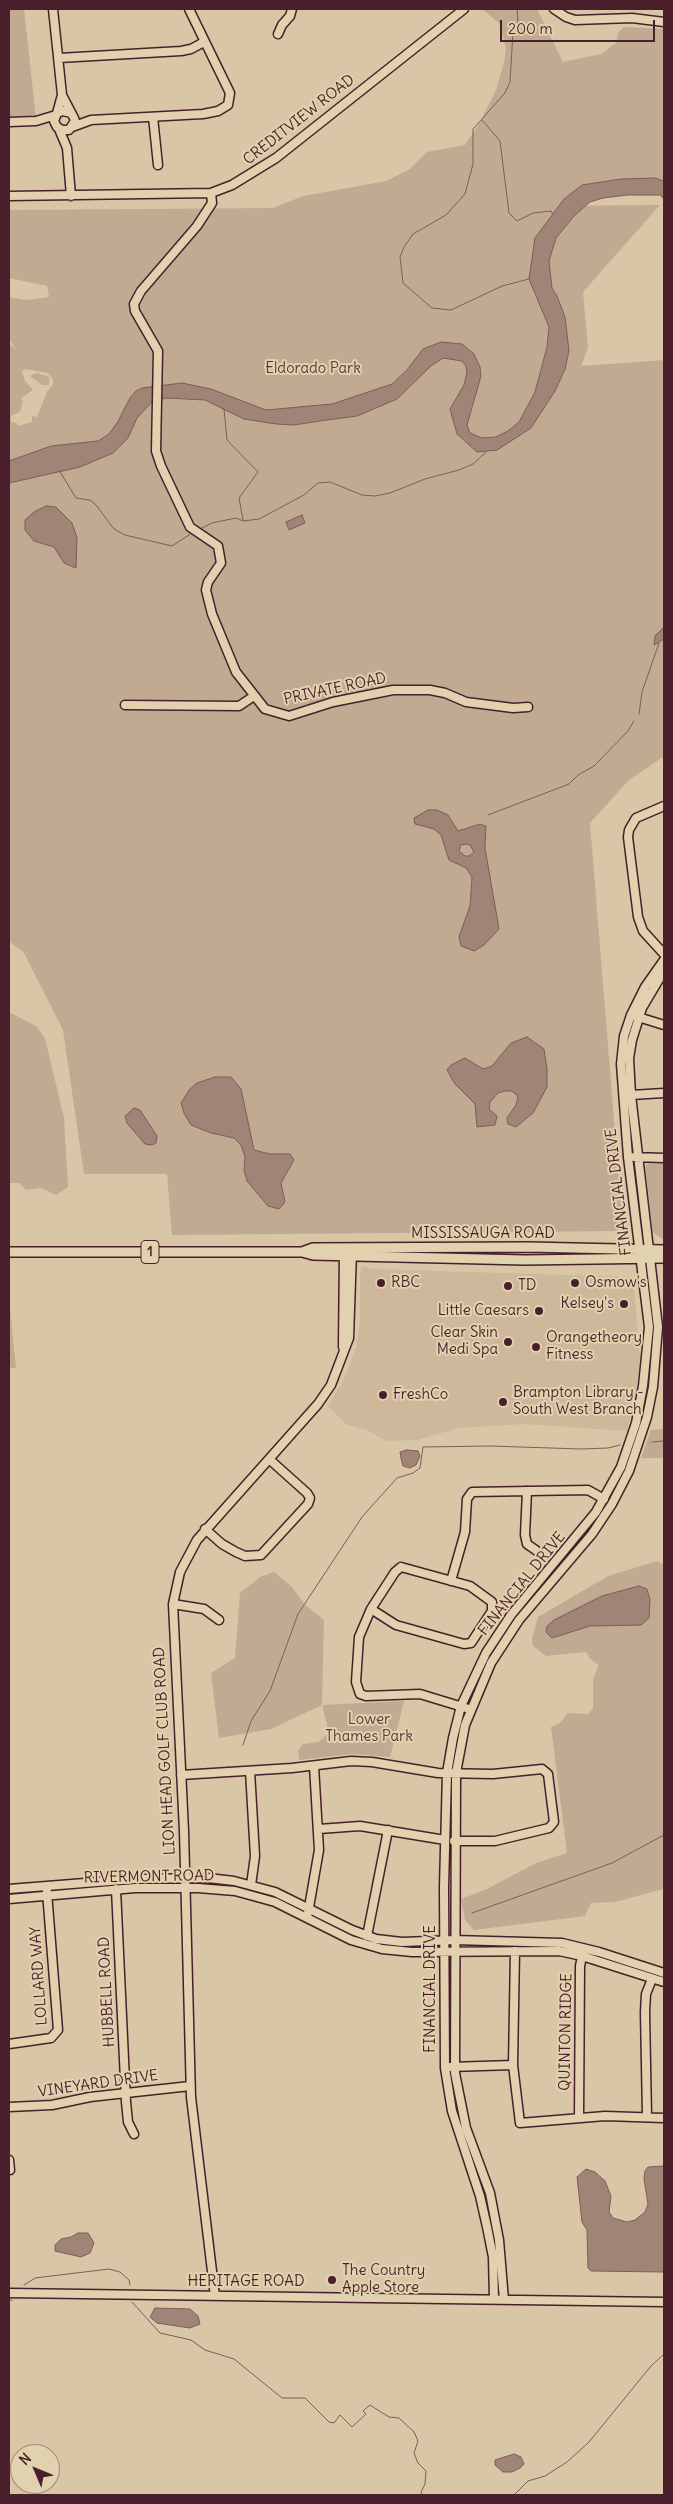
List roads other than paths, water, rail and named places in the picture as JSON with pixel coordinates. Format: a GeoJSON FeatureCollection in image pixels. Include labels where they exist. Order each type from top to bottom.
{"type":"FeatureCollection","features":[{"type":"Feature","properties":{"kind":"main road","name":"MISSISSAUGA ROAD"},"geometry":{"type":"LineString","coordinates":[[9,1252],[302,1252],[312,1255],[348,1251],[528,1247],[645,1254],[664,1258]]}},
{"type":"Feature","properties":{"kind":"main road","name":"MISSISSAUGA ROAD"},"geometry":{"type":"LineString","coordinates":[[348,1251],[525,1260],[645,1254],[664,1250]]}},
{"type":"Feature","properties":{"kind":"street"},"geometry":{"type":"LineString","coordinates":[[53,9],[62,95],[54,121],[67,148]]}},
{"type":"Feature","properties":{"kind":"street"},"geometry":{"type":"LineString","coordinates":[[36,121],[66,131],[91,120],[210,113],[228,104],[230,93],[189,9]]}},
{"type":"Feature","properties":{"kind":"street"},"geometry":{"type":"LineString","coordinates":[[278,34],[282,25],[290,16],[292,9]]}},
{"type":"Feature","properties":{"kind":"street","name":"CREDITVIEW ROAD"},"geometry":{"type":"LineString","coordinates":[[9,196],[211,193],[232,185],[276,158],[464,9]]}},
{"type":"Feature","properties":{"kind":"street"},"geometry":{"type":"LineString","coordinates":[[554,9],[566,17],[575,20],[632,18],[664,22]]}},
{"type":"Feature","properties":{"kind":"street"},"geometry":{"type":"LineString","coordinates":[[59,58],[192,49],[204,42]]}},
{"type":"Feature","properties":{"kind":"street"},"geometry":{"type":"LineString","coordinates":[[62,95],[75,121],[67,148],[71,196]]}},
{"type":"Feature","properties":{"kind":"street"},"geometry":{"type":"LineString","coordinates":[[9,122],[36,121],[63,111],[91,120]]}},
{"type":"Feature","properties":{"kind":"street"},"geometry":{"type":"LineString","coordinates":[[153,117],[158,166]]}},
{"type":"Feature","properties":{"kind":"street","name":"PRIVATE ROAD"},"geometry":{"type":"LineString","coordinates":[[211,193],[212,203],[197,226],[141,291],[134,304],[146,332],[157,346],[156,451],[190,528],[218,546],[220,563],[208,582],[206,590],[212,614],[236,672],[265,709],[289,716],[333,702],[394,690],[430,690],[446,693],[466,702],[513,708],[528,707]]}},
{"type":"Feature","properties":{"kind":"street"},"geometry":{"type":"LineString","coordinates":[[125,705],[239,706],[254,696]]}},
{"type":"Feature","properties":{"kind":"street"},"geometry":{"type":"LineString","coordinates":[[664,806],[636,818],[629,830],[628,837],[638,917],[643,931],[664,954]]}},
{"type":"Feature","properties":{"kind":"street","name":"FINANCIAL DRIVE"},"geometry":{"type":"LineString","coordinates":[[504,2300],[499,2240],[490,2193],[466,2128],[454,2067],[454,1840],[456,1773],[471,1709],[491,1663],[512,1628],[592,1534],[623,1484],[634,1458],[647,1417],[661,1343],[628,1157],[621,1064],[624,1036],[631,1014],[645,987],[664,960]]}},
{"type":"Feature","properties":{"kind":"street","name":"FINANCIAL DRIVE"},"geometry":{"type":"LineString","coordinates":[[494,2299],[493,2257],[487,2227],[480,2196],[452,2111],[445,2068],[444,1941],[447,1773],[453,1738],[462,1706],[479,1664],[505,1623],[581,1533],[604,1499],[621,1467],[636,1423],[649,1327],[638,1157],[629,1058],[639,1017],[651,990],[664,972]]}},
{"type":"Feature","properties":{"kind":"street"},"geometry":{"type":"LineString","coordinates":[[631,1014],[664,1026]]}},
{"type":"Feature","properties":{"kind":"street"},"geometry":{"type":"LineString","coordinates":[[631,1095],[664,1093]]}},
{"type":"Feature","properties":{"kind":"street"},"geometry":{"type":"LineString","coordinates":[[628,1157],[664,1158]]}},
{"type":"Feature","properties":{"kind":"street","name":"LION HEAD GOLF CLUB ROAD"},"geometry":{"type":"LineString","coordinates":[[215,2296],[190,2086],[185,1878],[173,1604],[183,1565],[205,1529],[320,1401],[334,1378],[350,1328],[348,1251]]}},
{"type":"Feature","properties":{"kind":"street"},"geometry":{"type":"LineString","coordinates":[[648,1343],[661,1343]]}},
{"type":"Feature","properties":{"kind":"street"},"geometry":{"type":"LineString","coordinates":[[205,1529],[222,1544],[236,1552],[245,1556],[261,1554],[308,1504],[310,1498],[307,1493],[269,1459]]}},
{"type":"Feature","properties":{"kind":"street"},"geometry":{"type":"LineString","coordinates":[[451,1581],[465,1532],[469,1495],[477,1490],[588,1490],[604,1499]]}},
{"type":"Feature","properties":{"kind":"street"},"geometry":{"type":"LineString","coordinates":[[527,1491],[525,1535],[528,1544],[537,1551]]}},
{"type":"Feature","properties":{"kind":"street"},"geometry":{"type":"LineString","coordinates":[[371,1609],[396,1625],[468,1644],[492,1611],[494,1604],[474,1588],[400,1567],[394,1572],[371,1609],[359,1637],[356,1682],[360,1694],[366,1696],[420,1694],[471,1709]]}},
{"type":"Feature","properties":{"kind":"street"},"geometry":{"type":"LineString","coordinates":[[173,1604],[204,1609],[219,1620]]}},
{"type":"Feature","properties":{"kind":"street"},"geometry":{"type":"LineString","coordinates":[[181,1775],[361,1761],[447,1773],[493,1774],[542,1769],[549,1776],[554,1822],[549,1828],[495,1842],[454,1840]]}},
{"type":"Feature","properties":{"kind":"street"},"geometry":{"type":"LineString","coordinates":[[307,1918],[318,1858],[319,1829],[314,1766]]}},
{"type":"Feature","properties":{"kind":"street"},"geometry":{"type":"LineString","coordinates":[[250,1771],[255,1856],[250,1885]]}},
{"type":"Feature","properties":{"kind":"street"},"geometry":{"type":"LineString","coordinates":[[319,1829],[360,1826],[445,1840]]}},
{"type":"Feature","properties":{"kind":"street"},"geometry":{"type":"LineString","coordinates":[[367,1936],[388,1830]]}},
{"type":"Feature","properties":{"kind":"street","name":"RIVERMONT ROAD"},"geometry":{"type":"LineString","coordinates":[[9,1889],[47,1884],[135,1879],[220,1879],[275,1892],[367,1936],[402,1942],[454,1940],[556,1942],[664,1982]]}},
{"type":"Feature","properties":{"kind":"street","name":"LOLLARD WAY"},"geometry":{"type":"LineString","coordinates":[[9,2044],[51,2038],[58,2030],[47,1884]]}},
{"type":"Feature","properties":{"kind":"street","name":"RIVERMONT ROAD"},"geometry":{"type":"LineString","coordinates":[[9,1899],[116,1889],[216,1889],[244,1893],[275,1902],[365,1945],[390,1951],[583,1952],[664,1973]]}},
{"type":"Feature","properties":{"kind":"street","name":"HUBBELL ROAD"},"geometry":{"type":"LineString","coordinates":[[116,1889],[128,2122],[134,2134]]}},
{"type":"Feature","properties":{"kind":"street"},"geometry":{"type":"LineString","coordinates":[[515,1951],[513,2065],[520,2123],[578,2118],[664,2118]]}},
{"type":"Feature","properties":{"kind":"street","name":"QUINTON RIDGE"},"geometry":{"type":"LineString","coordinates":[[578,2118],[583,1952]]}},
{"type":"Feature","properties":{"kind":"street"},"geometry":{"type":"LineString","coordinates":[[646,2117],[645,2012],[646,1994],[652,1979]]}},
{"type":"Feature","properties":{"kind":"street"},"geometry":{"type":"LineString","coordinates":[[445,2068],[513,2065]]}},
{"type":"Feature","properties":{"kind":"street","name":"VINEYARD DRIVE"},"geometry":{"type":"LineString","coordinates":[[9,2107],[52,2106],[90,2097],[190,2086]]}},
{"type":"Feature","properties":{"kind":"street"},"geometry":{"type":"LineString","coordinates":[[9,2160],[10,2170]]}},
{"type":"Feature","properties":{"kind":"street","name":"HERITAGE ROAD"},"geometry":{"type":"LineString","coordinates":[[9,2293],[664,2302]]}},
{"type":"Feature","properties":{"kind":"waterway"},"geometry":{"type":"LineString","coordinates":[[517,9],[518,21],[513,32],[510,82],[505,93],[473,129],[473,164],[465,194],[446,215],[413,234],[400,257],[403,283],[432,308],[451,310],[502,286],[529,279]]}},
{"type":"Feature","properties":{"kind":"waterway"},"geometry":{"type":"LineString","coordinates":[[482,120],[500,141],[509,213],[517,221],[533,213],[551,211],[553,215]]}},
{"type":"Feature","properties":{"kind":"waterway"},"geometry":{"type":"LineString","coordinates":[[224,409],[227,440],[258,472],[239,498],[243,520]]}},
{"type":"Feature","properties":{"kind":"waterway"},"geometry":{"type":"LineString","coordinates":[[200,529],[212,523],[236,518],[243,521],[259,519],[304,495],[318,483],[330,482],[362,495],[375,496],[390,493],[425,479],[459,470],[473,464],[486,452]]}},
{"type":"Feature","properties":{"kind":"waterway"},"geometry":{"type":"LineString","coordinates":[[59,470],[76,498],[90,500],[114,529],[125,535],[172,546],[192,533]]}},
{"type":"Feature","properties":{"kind":"waterway"},"geometry":{"type":"LineString","coordinates":[[639,714],[642,692],[659,643]]}},
{"type":"Feature","properties":{"kind":"waterway"},"geometry":{"type":"LineString","coordinates":[[488,815],[569,784],[578,775],[594,766],[628,731],[634,721]]}},
{"type":"Feature","properties":{"kind":"waterway"},"geometry":{"type":"LineString","coordinates":[[652,1442],[664,1441]]}},
{"type":"Feature","properties":{"kind":"waterway"},"geometry":{"type":"LineString","coordinates":[[243,1745],[251,1721],[270,1691],[298,1614],[362,1517],[397,1478],[413,1473],[420,1468],[423,1447],[490,1446],[581,1449],[608,1448],[620,1445]]}},
{"type":"Feature","properties":{"kind":"waterway"},"geometry":{"type":"LineString","coordinates":[[472,1913],[612,1863],[664,1835]]}},
{"type":"Feature","properties":{"kind":"waterway"},"geometry":{"type":"LineString","coordinates":[[24,2285],[35,2278],[109,2269],[120,2272],[129,2280],[130,2285]]}},
{"type":"Feature","properties":{"kind":"waterway"},"geometry":{"type":"LineString","coordinates":[[132,2302],[160,2333],[191,2340],[205,2350],[234,2359],[282,2398],[305,2398],[329,2422],[334,2423],[340,2415],[352,2427],[366,2414],[363,2411],[370,2405],[389,2417],[399,2418],[414,2432],[418,2441],[414,2453],[418,2463],[426,2471],[422,2495]]}},
{"type":"Feature","properties":{"kind":"waterway"},"geometry":{"type":"LineString","coordinates":[[514,2495],[528,2481],[545,2476],[567,2462],[589,2442],[651,2366],[664,2354]]}},
{"type":"Feature","properties":{"kind":"place","name":"RBC"},"geometry":{"type":"Point","coordinates":[381,1283]}},
{"type":"Feature","properties":{"kind":"place","name":"Osmow's"},"geometry":{"type":"Point","coordinates":[575,1283]}},
{"type":"Feature","properties":{"kind":"place","name":"TD"},"geometry":{"type":"Point","coordinates":[508,1286]}},
{"type":"Feature","properties":{"kind":"place","name":"Kelsey's"},"geometry":{"type":"Point","coordinates":[624,1304]}},
{"type":"Feature","properties":{"kind":"place","name":"Little Caesars"},"geometry":{"type":"Point","coordinates":[539,1311]}},
{"type":"Feature","properties":{"kind":"place","name":"Clear Skin Medi Spa"},"geometry":{"type":"Point","coordinates":[508,1342]}},
{"type":"Feature","properties":{"kind":"place","name":"Orangetheory Fitness"},"geometry":{"type":"Point","coordinates":[536,1347]}},
{"type":"Feature","properties":{"kind":"place","name":"FreshCo"},"geometry":{"type":"Point","coordinates":[383,1395]}},
{"type":"Feature","properties":{"kind":"place","name":"Brampton Library - South West Branch"},"geometry":{"type":"Point","coordinates":[503,1402]}},
{"type":"Feature","properties":{"kind":"place","name":"The Country Apple Store"},"geometry":{"type":"Point","coordinates":[332,2280]}},
{"type":"Feature","properties":{"kind":"park label","name":"Eldorado Park"},"geometry":{"type":"Point","coordinates":[313,369]}},
{"type":"Feature","properties":{"kind":"park label","name":"Lower Thames Park"},"geometry":{"type":"Point","coordinates":[369,1728]}}]}
